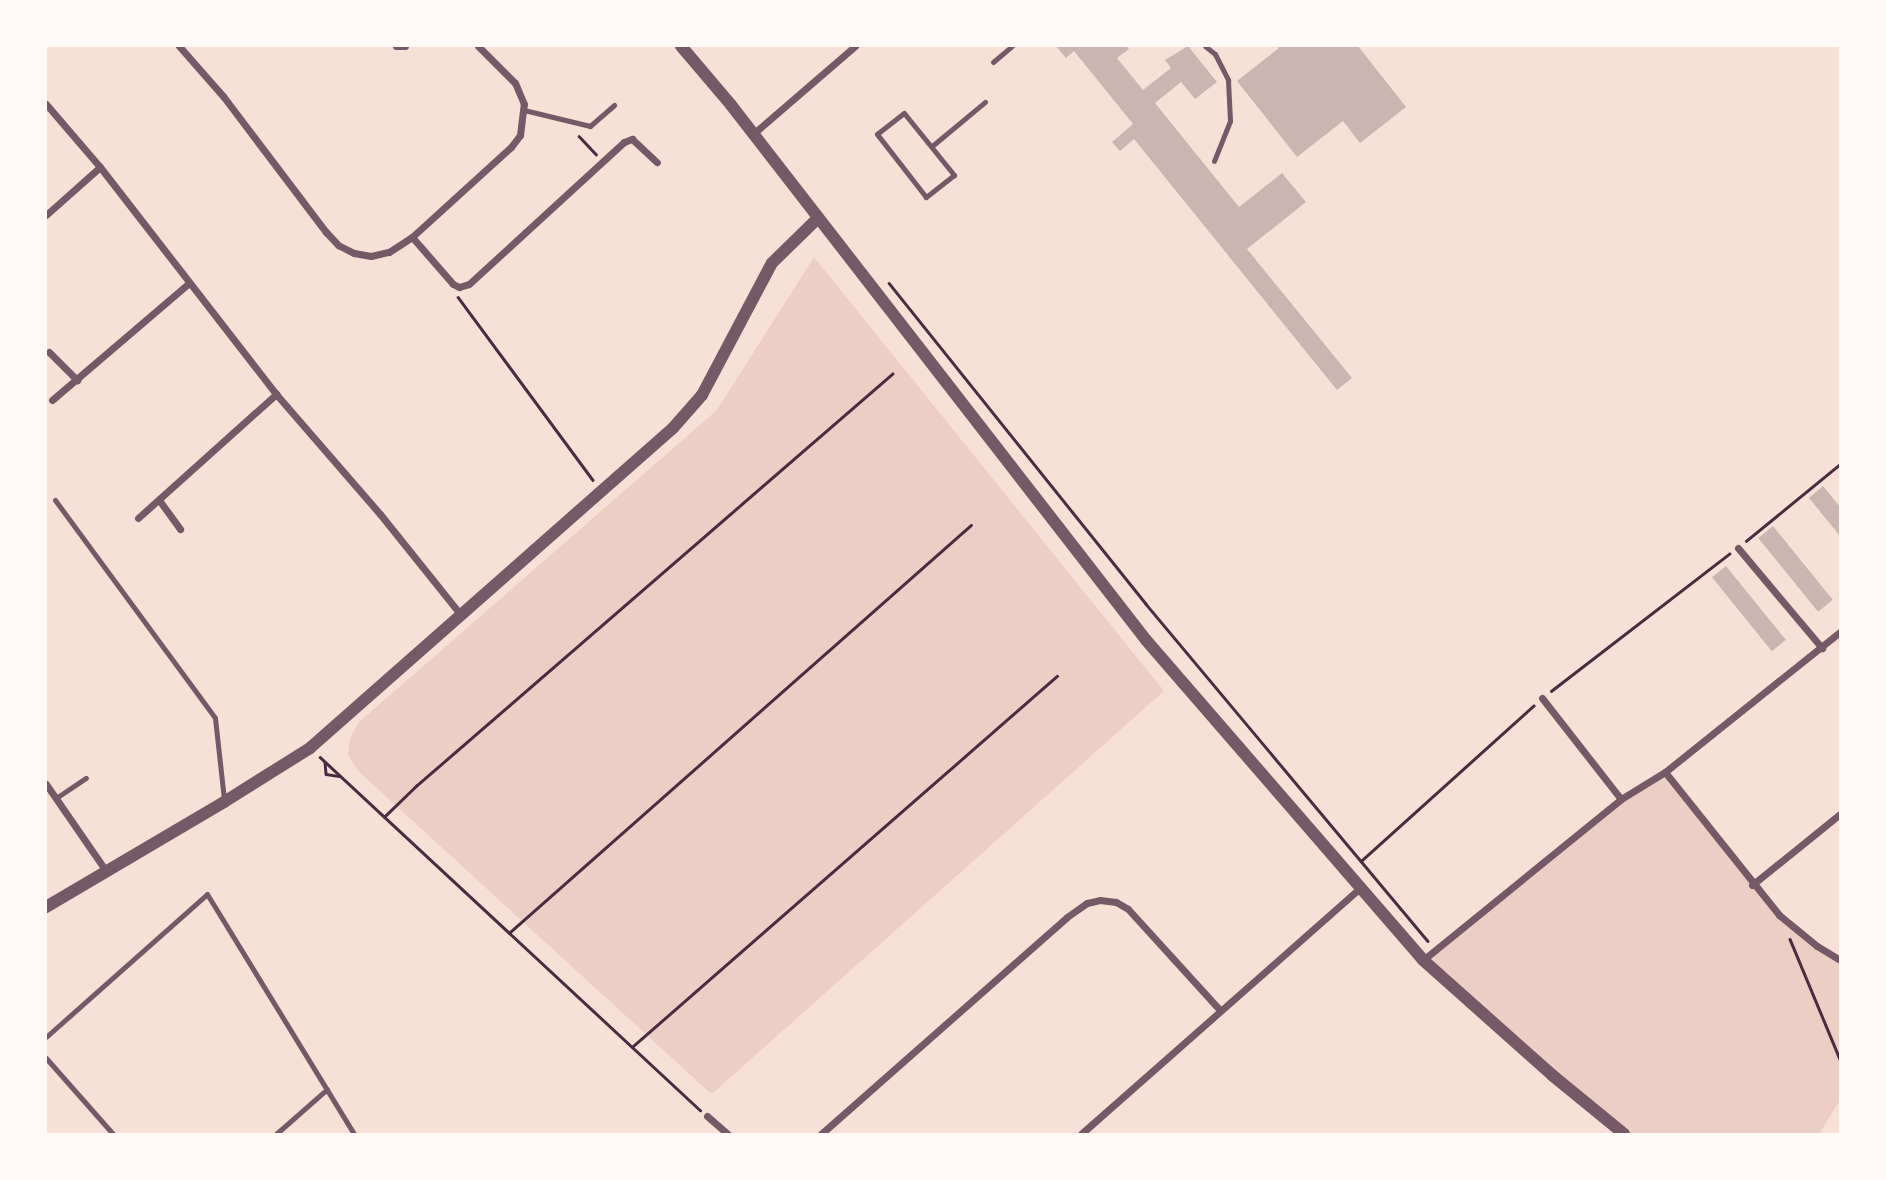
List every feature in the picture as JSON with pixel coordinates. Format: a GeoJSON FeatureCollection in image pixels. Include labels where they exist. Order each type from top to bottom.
{"type":"FeatureCollection","features":[{"type":"Feature","properties":{"kind":"street"},"geometry":{"type":"LineString","coordinates":[[179,46],[223,96],[338,245],[354,253],[371,256],[389,252],[412,237],[511,147],[520,135],[524,110],[514,83],[478,46]]}},
{"type":"Feature","properties":{"kind":"street"},"geometry":{"type":"LineString","coordinates":[[396,46],[405,46]]}},
{"type":"Feature","properties":{"kind":"street"},"geometry":{"type":"LineString","coordinates":[[681,46],[1146,640],[1360,888],[1423,960],[1623,1135]]}},
{"type":"Feature","properties":{"kind":"street"},"geometry":{"type":"LineString","coordinates":[[752,134],[855,46]]}},
{"type":"Feature","properties":{"kind":"street"},"geometry":{"type":"LineString","coordinates":[[46,104],[100,167],[276,394],[380,514],[460,615]]}},
{"type":"Feature","properties":{"kind":"street"},"geometry":{"type":"LineString","coordinates":[[412,237],[453,284],[459,287],[470,284],[624,142],[632,139],[657,162]]}},
{"type":"Feature","properties":{"kind":"street"},"geometry":{"type":"LineString","coordinates":[[46,215],[100,167]]}},
{"type":"Feature","properties":{"kind":"street"},"geometry":{"type":"LineString","coordinates":[[46,907],[310,748],[673,428],[694,405],[772,263],[818,218]]}},
{"type":"Feature","properties":{"kind":"street"},"geometry":{"type":"LineString","coordinates":[[52,400],[189,283]]}},
{"type":"Feature","properties":{"kind":"street"},"geometry":{"type":"LineString","coordinates":[[49,352],[77,380]]}},
{"type":"Feature","properties":{"kind":"street"},"geometry":{"type":"LineString","coordinates":[[138,518],[276,394]]}},
{"type":"Feature","properties":{"kind":"street"},"geometry":{"type":"LineString","coordinates":[[159,500],[180,529]]}},
{"type":"Feature","properties":{"kind":"street"},"geometry":{"type":"LineString","coordinates":[[1738,548],[1822,648]]}},
{"type":"Feature","properties":{"kind":"street"},"geometry":{"type":"LineString","coordinates":[[1423,960],[1621,799],[1665,772],[1840,632]]}},
{"type":"Feature","properties":{"kind":"street"},"geometry":{"type":"LineString","coordinates":[[1542,698],[1621,799]]}},
{"type":"Feature","properties":{"kind":"street"},"geometry":{"type":"LineString","coordinates":[[1665,772],[1752,885],[1779,915],[1817,946],[1840,960]]}},
{"type":"Feature","properties":{"kind":"street"},"geometry":{"type":"LineString","coordinates":[[46,784],[106,871]]}},
{"type":"Feature","properties":{"kind":"street"},"geometry":{"type":"LineString","coordinates":[[1752,885],[1840,814]]}},
{"type":"Feature","properties":{"kind":"street"},"geometry":{"type":"LineString","coordinates":[[1081,1135],[1360,888]]}},
{"type":"Feature","properties":{"kind":"street"},"geometry":{"type":"LineString","coordinates":[[821,1135],[1057,926],[1087,903],[1100,900],[1116,902],[1128,909],[1220,1010]]}},
{"type":"Feature","properties":{"kind":"street"},"geometry":{"type":"LineString","coordinates":[[707,1116],[728,1135]]}},
{"type":"Feature","properties":{"kind":"lane"},"geometry":{"type":"LineString","coordinates":[[993,61],[1012,46]]}},
{"type":"Feature","properties":{"kind":"lane"},"geometry":{"type":"LineString","coordinates":[[1205,46],[1214,54],[1228,80],[1230,121],[1214,162]]}},
{"type":"Feature","properties":{"kind":"lane"},"geometry":{"type":"LineString","coordinates":[[932,146],[985,102]]}},
{"type":"Feature","properties":{"kind":"lane"},"geometry":{"type":"LineString","coordinates":[[524,110],[590,126],[614,105]]}},
{"type":"Feature","properties":{"kind":"lane"},"geometry":{"type":"LineString","coordinates":[[904,113],[932,146],[954,175],[926,197],[877,134],[904,113]]}},
{"type":"Feature","properties":{"kind":"lane"},"geometry":{"type":"LineString","coordinates":[[55,500],[215,718],[224,802]]}},
{"type":"Feature","properties":{"kind":"lane"},"geometry":{"type":"LineString","coordinates":[[56,798],[86,778]]}},
{"type":"Feature","properties":{"kind":"lane"},"geometry":{"type":"LineString","coordinates":[[46,1037],[207,894],[354,1135]]}},
{"type":"Feature","properties":{"kind":"lane"},"geometry":{"type":"LineString","coordinates":[[46,1058],[113,1135]]}},
{"type":"Feature","properties":{"kind":"lane"},"geometry":{"type":"LineString","coordinates":[[276,1135],[327,1088]]}},
{"type":"Feature","properties":{"kind":"path"},"geometry":{"type":"LineString","coordinates":[[566,120],[602,162]]}},
{"type":"Feature","properties":{"kind":"path"},"geometry":{"type":"LineString","coordinates":[[883,275],[1146,604],[1436,950]]}},
{"type":"Feature","properties":{"kind":"path"},"geometry":{"type":"LineString","coordinates":[[453,284],[459,302],[602,491]]}},
{"type":"Feature","properties":{"kind":"path"},"geometry":{"type":"LineString","coordinates":[[384,817],[416,786],[892,374]]}},
{"type":"Feature","properties":{"kind":"path"},"geometry":{"type":"LineString","coordinates":[[1361,860],[1542,698],[1738,548],[1840,464]]}},
{"type":"Feature","properties":{"kind":"path"},"geometry":{"type":"LineString","coordinates":[[509,933],[971,525]]}},
{"type":"Feature","properties":{"kind":"path"},"geometry":{"type":"LineString","coordinates":[[632,1047],[1057,677]]}},
{"type":"Feature","properties":{"kind":"path"},"geometry":{"type":"LineString","coordinates":[[310,748],[700,1110]]}},
{"type":"Feature","properties":{"kind":"path"},"geometry":{"type":"LineString","coordinates":[[325,762],[326,774],[341,777]]}},
{"type":"Feature","properties":{"kind":"path"},"geometry":{"type":"LineString","coordinates":[[1790,939],[1840,1059]]}},
{"type":"Feature","properties":{"kind":"shaded area"},"geometry":{"type":"Polygon","coordinates":[[[814,257],[1164,691],[713,1093],[357,770],[348,754],[350,738],[359,722],[717,410],[814,257]]]}},
{"type":"Feature","properties":{"kind":"shaded area"},"geometry":{"type":"Polygon","coordinates":[[[1665,772],[1752,885],[1817,946],[1840,960],[1840,1100],[1819,1134],[1624,1134],[1423,960],[1621,799],[1665,772]]]}},
{"type":"Feature","properties":{"kind":"building"},"geometry":{"type":"Polygon","coordinates":[[[1056,46],[1126,46],[1129,49],[1117,58],[1143,90],[1171,68],[1165,60],[1188,46],[1217,82],[1195,99],[1181,82],[1155,103],[1239,207],[1282,173],[1306,202],[1247,249],[1352,378],[1337,390],[1134,139],[1120,151],[1112,142],[1133,124],[1074,51],[1066,58],[1056,46]]]}},
{"type":"Feature","properties":{"kind":"building"},"geometry":{"type":"Polygon","coordinates":[[[1277,46],[1358,46],[1406,107],[1360,143],[1343,121],[1297,157],[1237,81],[1279,48],[1277,46]]]}},
{"type":"Feature","properties":{"kind":"building"},"geometry":{"type":"Polygon","coordinates":[[[1823,486],[1840,507],[1840,536],[1809,498],[1823,486]]]}},
{"type":"Feature","properties":{"kind":"building"},"geometry":{"type":"Polygon","coordinates":[[[1773,526],[1833,600],[1818,612],[1758,538],[1773,526]]]}},
{"type":"Feature","properties":{"kind":"building"},"geometry":{"type":"Polygon","coordinates":[[[1726,566],[1786,640],[1772,651],[1712,577],[1726,566]]]}}]}
